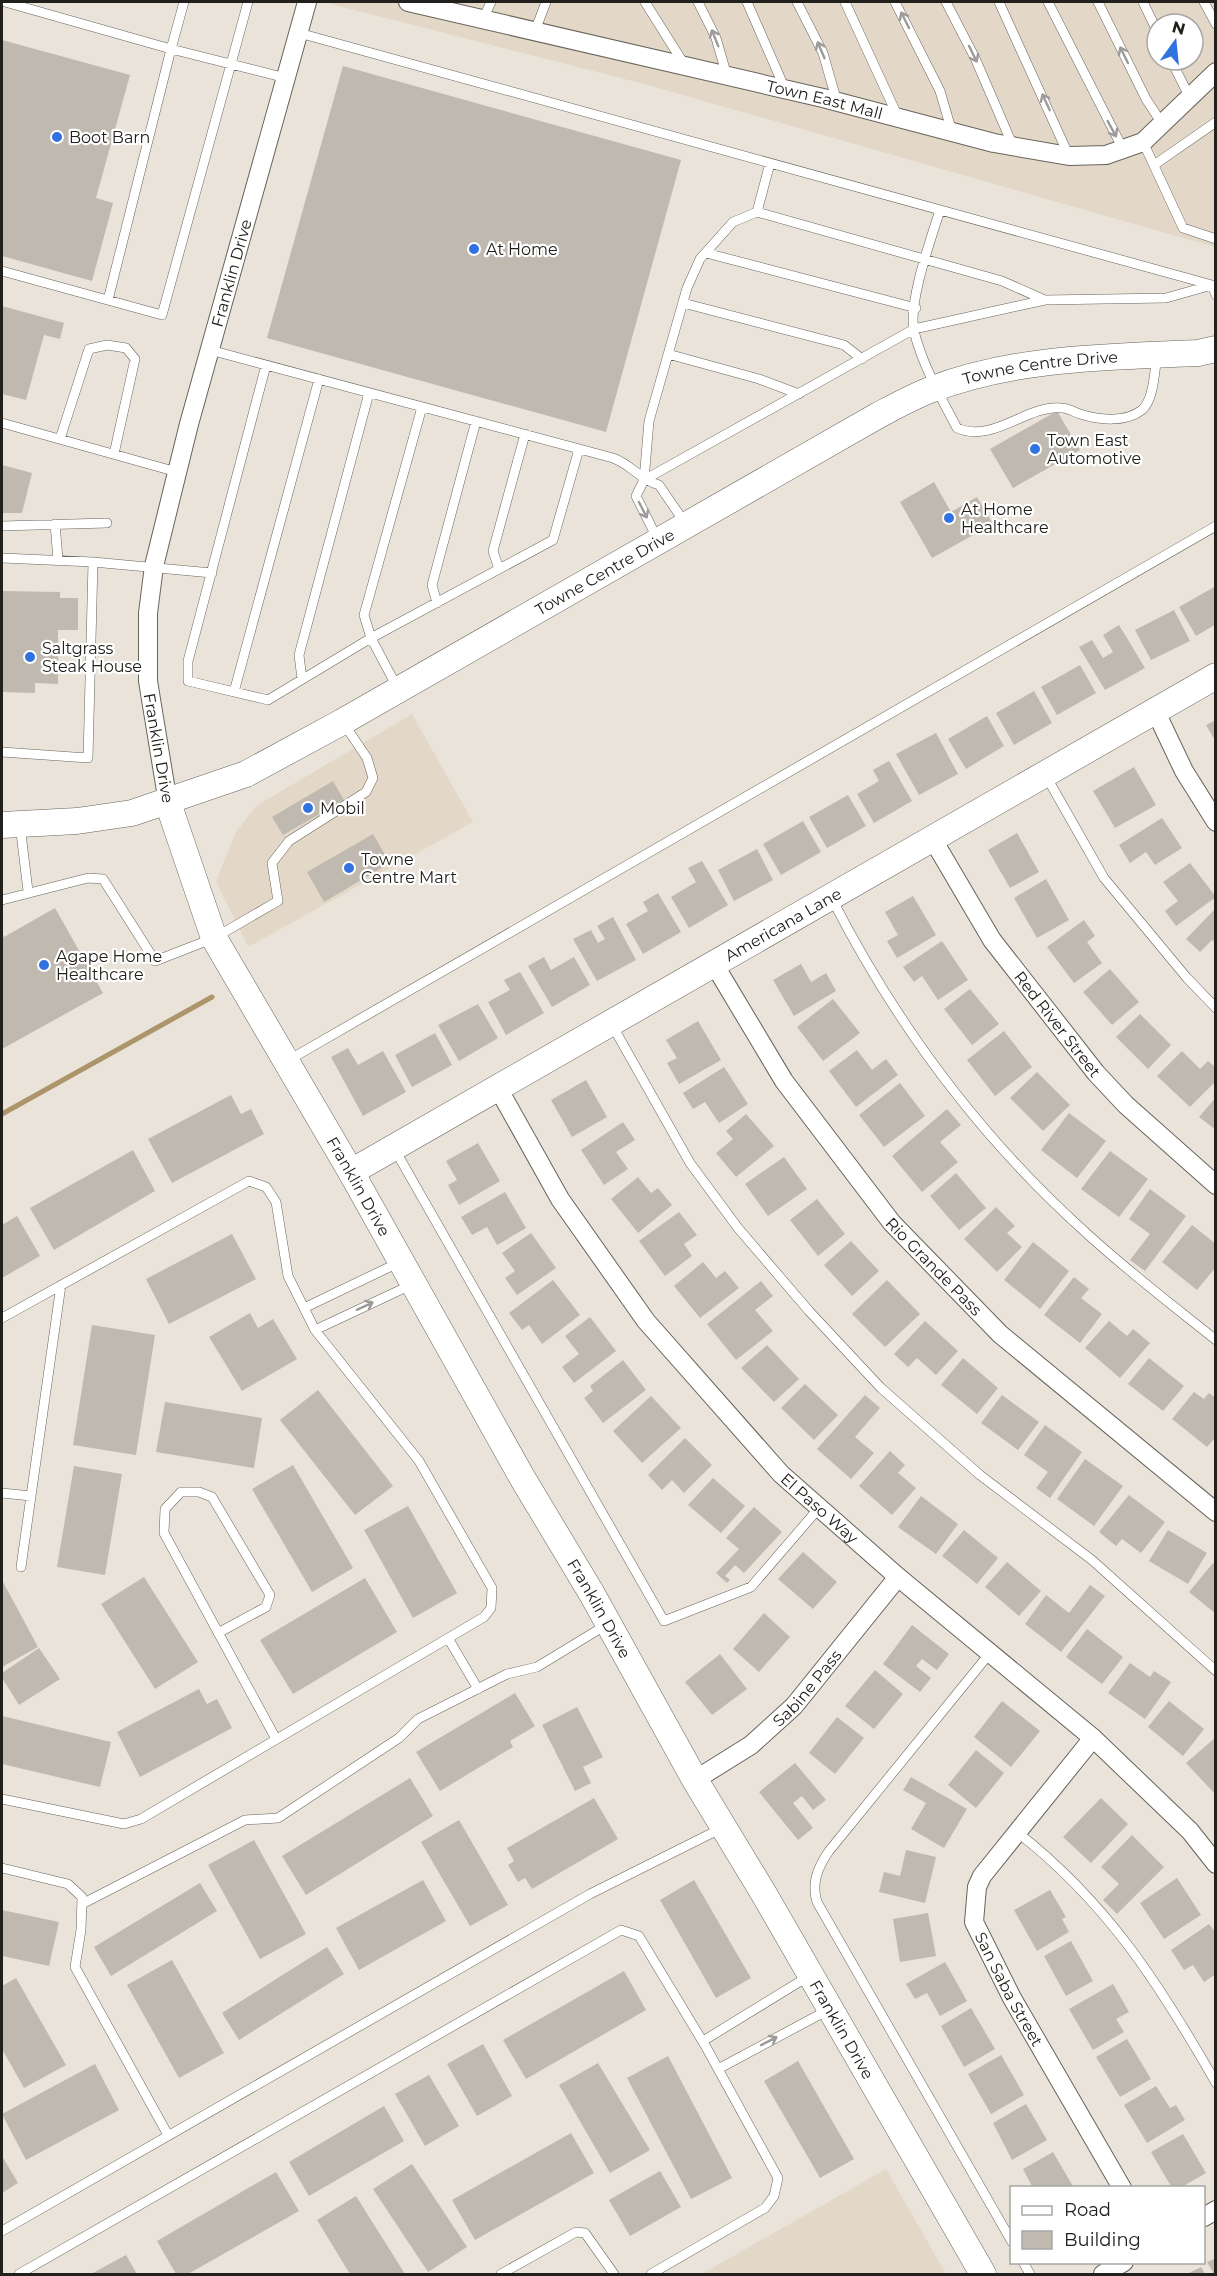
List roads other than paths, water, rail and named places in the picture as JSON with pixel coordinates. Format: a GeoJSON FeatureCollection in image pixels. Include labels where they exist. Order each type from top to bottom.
{"type":"FeatureCollection","features":[{"type":"Feature","properties":{"kind":"street","name":"Franklin Drive"},"geometry":{"type":"LineString","coordinates":[[307,2],[210,350],[154,566],[148,613],[148,681],[168,802],[214,938],[415,1283],[523,1479],[609,1624],[695,1780],[831,2009],[983,2274]]}},
{"type":"Feature","properties":{"kind":"street","name":"Town East Mall"},"geometry":{"type":"LineString","coordinates":[[408,2],[432,4],[483,19],[785,89],[1014,147],[1069,156],[1106,155],[1143,142],[1190,99],[1215,72]]}},
{"type":"Feature","properties":{"kind":"street","name":"Towne Centre Drive"},"geometry":{"type":"LineString","coordinates":[[10,825],[132,813],[246,774],[342,722],[877,416],[936,388],[993,371],[1062,361],[1198,353],[1215,349]]}},
{"type":"Feature","properties":{"kind":"street","name":"Americana Lane"},"geometry":{"type":"LineString","coordinates":[[351,1172],[1215,676]]}},
{"type":"Feature","properties":{"kind":"street"},"geometry":{"type":"LineString","coordinates":[[1155,710],[1184,771],[1215,822]]}},
{"type":"Feature","properties":{"kind":"street","name":"Red River Street"},"geometry":{"type":"LineString","coordinates":[[932,838],[992,940],[1096,1073],[1126,1105],[1215,1185]]}},
{"type":"Feature","properties":{"kind":"street","name":"Rio Grande Pass"},"geometry":{"type":"LineString","coordinates":[[714,964],[784,1081],[892,1223],[1000,1334],[1215,1512]]}},
{"type":"Feature","properties":{"kind":"street","name":"El Paso Way"},"geometry":{"type":"LineString","coordinates":[[498,1088],[560,1199],[646,1321],[781,1474],[898,1577],[1093,1738],[1190,1831],[1215,1864]]}},
{"type":"Feature","properties":{"kind":"street","name":"Sabine Pass"},"geometry":{"type":"LineString","coordinates":[[695,1780],[751,1745],[794,1706],[898,1577]]}},
{"type":"Feature","properties":{"kind":"street","name":"San Saba Street"},"geometry":{"type":"LineString","coordinates":[[1093,1738],[982,1876],[977,1887],[974,1922],[1012,1998],[1121,2186]]}},
{"type":"Feature","properties":{"kind":"street"},"geometry":{"type":"LineString","coordinates":[[1103,2274],[1120,2264]]}},
{"type":"Feature","properties":{"kind":"lane"},"geometry":{"type":"LineString","coordinates":[[5,2],[171,49],[286,78]]}},
{"type":"Feature","properties":{"kind":"lane"},"geometry":{"type":"LineString","coordinates":[[108,300],[184,2]]}},
{"type":"Feature","properties":{"kind":"lane"},"geometry":{"type":"LineString","coordinates":[[2,271],[162,315],[248,2]]}},
{"type":"Feature","properties":{"kind":"lane"},"geometry":{"type":"LineString","coordinates":[[483,19],[490,2]]}},
{"type":"Feature","properties":{"kind":"lane"},"geometry":{"type":"LineString","coordinates":[[535,31],[546,2]]}},
{"type":"Feature","properties":{"kind":"lane"},"geometry":{"type":"LineString","coordinates":[[645,2],[685,66]]}},
{"type":"Feature","properties":{"kind":"lane"},"geometry":{"type":"LineString","coordinates":[[698,2],[716,38],[727,76]]}},
{"type":"Feature","properties":{"kind":"lane"},"geometry":{"type":"LineString","coordinates":[[747,2],[785,89]]}},
{"type":"Feature","properties":{"kind":"lane"},"geometry":{"type":"LineString","coordinates":[[797,2],[823,52],[837,102]]}},
{"type":"Feature","properties":{"kind":"lane"},"geometry":{"type":"LineString","coordinates":[[845,2],[898,118]]}},
{"type":"Feature","properties":{"kind":"lane"},"geometry":{"type":"LineString","coordinates":[[895,2],[940,91],[952,132]]}},
{"type":"Feature","properties":{"kind":"lane"},"geometry":{"type":"LineString","coordinates":[[946,2],[975,58],[1014,147]]}},
{"type":"Feature","properties":{"kind":"lane"},"geometry":{"type":"LineString","coordinates":[[999,2],[1069,156]]}},
{"type":"Feature","properties":{"kind":"lane"},"geometry":{"type":"LineString","coordinates":[[1047,2],[1123,149]]}},
{"type":"Feature","properties":{"kind":"lane"},"geometry":{"type":"LineString","coordinates":[[1098,2],[1146,99],[1163,125]]}},
{"type":"Feature","properties":{"kind":"lane"},"geometry":{"type":"LineString","coordinates":[[1204,2],[1215,24]]}},
{"type":"Feature","properties":{"kind":"lane"},"geometry":{"type":"LineString","coordinates":[[299,33],[940,210],[1214,290]]}},
{"type":"Feature","properties":{"kind":"lane"},"geometry":{"type":"LineString","coordinates":[[1177,72],[1190,99]]}},
{"type":"Feature","properties":{"kind":"lane"},"geometry":{"type":"LineString","coordinates":[[1154,165],[1215,122]]}},
{"type":"Feature","properties":{"kind":"lane"},"geometry":{"type":"LineString","coordinates":[[1143,142],[1183,228],[1215,240]]}},
{"type":"Feature","properties":{"kind":"lane"},"geometry":{"type":"LineString","coordinates":[[757,213],[770,163]]}},
{"type":"Feature","properties":{"kind":"lane"},"geometry":{"type":"LineString","coordinates":[[940,210],[919,277],[914,329],[936,388],[957,428],[970,434],[1063,408],[1101,419],[1124,418],[1142,409],[1149,399],[1157,355]]}},
{"type":"Feature","properties":{"kind":"lane"},"geometry":{"type":"LineString","coordinates":[[658,540],[636,496],[644,480],[649,421],[683,303],[700,260],[733,222],[757,213],[1002,281],[1045,300]]}},
{"type":"Feature","properties":{"kind":"lane"},"geometry":{"type":"LineString","coordinates":[[706,253],[916,308]]}},
{"type":"Feature","properties":{"kind":"lane"},"geometry":{"type":"LineString","coordinates":[[644,480],[914,329],[1045,300],[1166,298],[1214,290]]}},
{"type":"Feature","properties":{"kind":"lane"},"geometry":{"type":"LineString","coordinates":[[683,303],[844,345],[862,358]]}},
{"type":"Feature","properties":{"kind":"lane"},"geometry":{"type":"LineString","coordinates":[[60,439],[89,349],[107,345],[126,348],[135,359],[114,454]]}},
{"type":"Feature","properties":{"kind":"lane"},"geometry":{"type":"LineString","coordinates":[[210,350],[525,434],[628,464],[644,480],[659,485],[686,525]]}},
{"type":"Feature","properties":{"kind":"lane"},"geometry":{"type":"LineString","coordinates":[[668,354],[759,379],[799,394]]}},
{"type":"Feature","properties":{"kind":"lane"},"geometry":{"type":"LineString","coordinates":[[266,365],[188,661],[188,681],[267,700],[371,638],[553,540],[579,449]]}},
{"type":"Feature","properties":{"kind":"lane"},"geometry":{"type":"LineString","coordinates":[[234,692],[319,379]]}},
{"type":"Feature","properties":{"kind":"lane"},"geometry":{"type":"LineString","coordinates":[[302,679],[299,655],[369,393]]}},
{"type":"Feature","properties":{"kind":"lane"},"geometry":{"type":"LineString","coordinates":[[399,689],[371,638],[364,615],[422,407]]}},
{"type":"Feature","properties":{"kind":"lane"},"geometry":{"type":"LineString","coordinates":[[437,603],[432,585],[476,421]]}},
{"type":"Feature","properties":{"kind":"lane"},"geometry":{"type":"LineString","coordinates":[[2,423],[177,472]]}},
{"type":"Feature","properties":{"kind":"lane"},"geometry":{"type":"LineString","coordinates":[[499,569],[493,551],[525,434]]}},
{"type":"Feature","properties":{"kind":"lane"},"geometry":{"type":"LineString","coordinates":[[2,526],[107,522]]}},
{"type":"Feature","properties":{"kind":"lane"},"geometry":{"type":"LineString","coordinates":[[55,524],[58,559]]}},
{"type":"Feature","properties":{"kind":"lane"},"geometry":{"type":"LineString","coordinates":[[285,1062],[1215,526]]}},
{"type":"Feature","properties":{"kind":"lane"},"geometry":{"type":"LineString","coordinates":[[2,558],[58,559],[212,573]]}},
{"type":"Feature","properties":{"kind":"lane"},"geometry":{"type":"LineString","coordinates":[[2,752],[88,758],[93,562]]}},
{"type":"Feature","properties":{"kind":"lane"},"geometry":{"type":"LineString","coordinates":[[2,900],[28,891],[88,878],[103,879],[155,961],[214,938],[278,901],[272,863],[289,842],[366,792],[373,778],[367,759],[342,722]]}},
{"type":"Feature","properties":{"kind":"lane"},"geometry":{"type":"LineString","coordinates":[[1044,774],[1104,878],[1187,978],[1215,1008]]}},
{"type":"Feature","properties":{"kind":"lane"},"geometry":{"type":"LineString","coordinates":[[10,825],[28,891]]}},
{"type":"Feature","properties":{"kind":"lane"},"geometry":{"type":"LineString","coordinates":[[831,896],[863,960],[956,1097],[1032,1182],[1083,1231],[1215,1341]]}},
{"type":"Feature","properties":{"kind":"lane"},"geometry":{"type":"LineString","coordinates":[[610,1023],[690,1163],[738,1228],[809,1311],[881,1388],[980,1475],[1092,1560],[1215,1671]]}},
{"type":"Feature","properties":{"kind":"lane"},"geometry":{"type":"LineString","coordinates":[[394,1148],[664,1621],[751,1587],[819,1508]]}},
{"type":"Feature","properties":{"kind":"lane"},"geometry":{"type":"LineString","coordinates":[[2,1318],[249,1181],[266,1187],[276,1202],[288,1276],[315,1330],[419,1461],[492,1588],[491,1608],[484,1617],[141,1819],[124,1824],[2,1799]]}},
{"type":"Feature","properties":{"kind":"lane"},"geometry":{"type":"LineString","coordinates":[[303,1308],[402,1261]]}},
{"type":"Feature","properties":{"kind":"lane"},"geometry":{"type":"LineString","coordinates":[[315,1330],[415,1283]]}},
{"type":"Feature","properties":{"kind":"lane"},"geometry":{"type":"LineString","coordinates":[[21,1567],[62,1285]]}},
{"type":"Feature","properties":{"kind":"lane"},"geometry":{"type":"LineString","coordinates":[[218,1633],[266,1607],[270,1594],[212,1497],[199,1492],[181,1492],[165,1509],[164,1533],[218,1633],[276,1739]]}},
{"type":"Feature","properties":{"kind":"lane"},"geometry":{"type":"LineString","coordinates":[[2,1493],[31,1496]]}},
{"type":"Feature","properties":{"kind":"lane"},"geometry":{"type":"LineString","coordinates":[[81,1904],[245,1820],[278,1818],[399,1738],[418,1719],[507,1674],[537,1667],[609,1624]]}},
{"type":"Feature","properties":{"kind":"lane"},"geometry":{"type":"LineString","coordinates":[[448,1638],[478,1689]]}},
{"type":"Feature","properties":{"kind":"lane"},"geometry":{"type":"LineString","coordinates":[[990,1653],[829,1851],[821,1863],[814,1892],[817,1902],[1010,2240]]}},
{"type":"Feature","properties":{"kind":"lane"},"geometry":{"type":"LineString","coordinates":[[2,2230],[590,1894],[724,1827]]}},
{"type":"Feature","properties":{"kind":"lane"},"geometry":{"type":"LineString","coordinates":[[1017,1832],[1050,1857],[1110,1918],[1179,2018],[1215,2082]]}},
{"type":"Feature","properties":{"kind":"lane"},"geometry":{"type":"LineString","coordinates":[[2,1868],[68,1884],[81,1897],[81,1930],[75,1967],[168,2135]]}},
{"type":"Feature","properties":{"kind":"lane"},"geometry":{"type":"LineString","coordinates":[[19,2274],[621,1930],[639,1936],[703,2041],[778,2178],[774,2196],[765,2208],[651,2274]]}},
{"type":"Feature","properties":{"kind":"lane"},"geometry":{"type":"LineString","coordinates":[[703,2041],[811,1975]]}},
{"type":"Feature","properties":{"kind":"lane"},"geometry":{"type":"LineString","coordinates":[[718,2068],[831,2009]]}},
{"type":"Feature","properties":{"kind":"lane"},"geometry":{"type":"LineString","coordinates":[[501,2274],[576,2232],[585,2232],[614,2274]]}},
{"type":"Feature","properties":{"kind":"waterway"},"geometry":{"type":"LineString","coordinates":[[2,1114],[212,997]]}},
{"type":"Feature","properties":{"kind":"place","name":"Boot Barn"},"geometry":{"type":"Point","coordinates":[57,137]}},
{"type":"Feature","properties":{"kind":"place","name":"At Home"},"geometry":{"type":"Point","coordinates":[474,249]}},
{"type":"Feature","properties":{"kind":"place","name":"Town East Automotive"},"geometry":{"type":"Point","coordinates":[1035,449]}},
{"type":"Feature","properties":{"kind":"place","name":"At Home Healthcare"},"geometry":{"type":"Point","coordinates":[949,518]}},
{"type":"Feature","properties":{"kind":"place","name":"Saltgrass Steak House"},"geometry":{"type":"Point","coordinates":[30,657]}},
{"type":"Feature","properties":{"kind":"place","name":"Mobil"},"geometry":{"type":"Point","coordinates":[308,808]}},
{"type":"Feature","properties":{"kind":"place","name":"Towne Centre Mart"},"geometry":{"type":"Point","coordinates":[349,868]}},
{"type":"Feature","properties":{"kind":"place","name":"Agape Home Healthcare"},"geometry":{"type":"Point","coordinates":[44,965]}}]}
